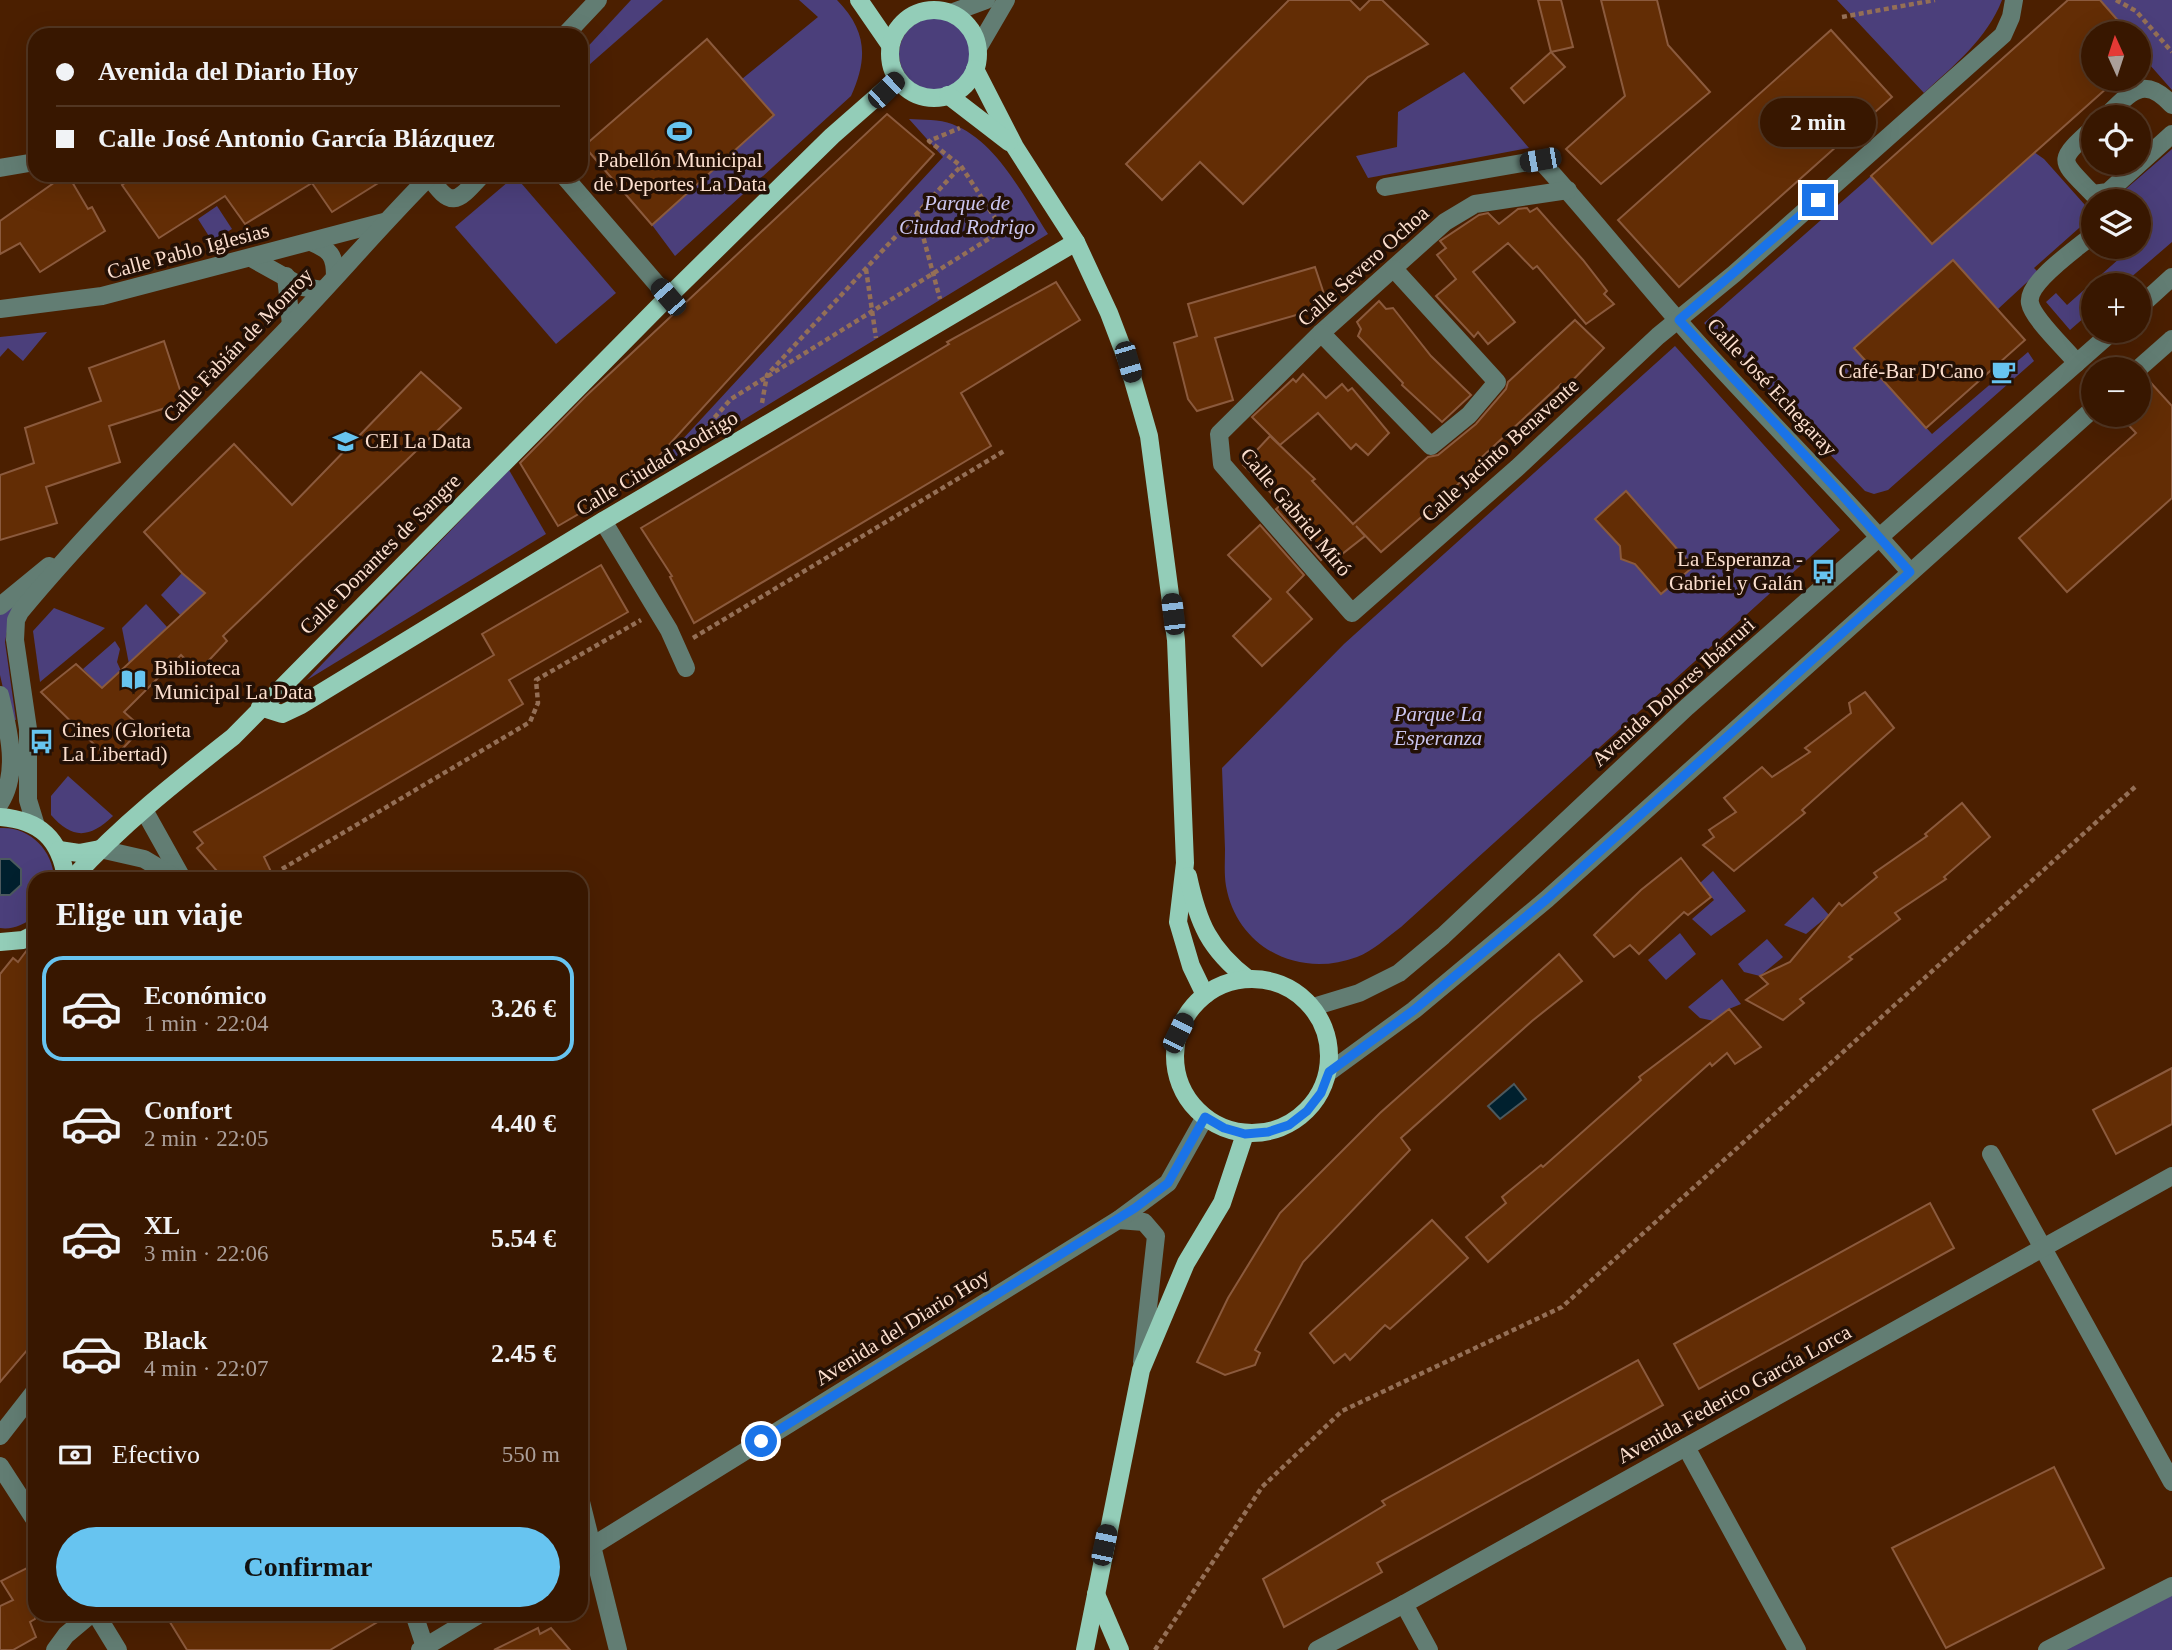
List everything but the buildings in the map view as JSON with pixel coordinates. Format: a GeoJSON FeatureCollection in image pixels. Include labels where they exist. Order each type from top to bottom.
{"type":"FeatureCollection","features":[{"type":"Feature","properties":{"kind":"main road"},"geometry":{"type":"LineString","coordinates":[[859,0],[891,45]]}},
{"type":"Feature","properties":{"kind":"main road"},"geometry":{"type":"LineString","coordinates":[[908,0],[929,10],[951,13],[973,33],[978,48],[975,69],[969,81],[948,96],[935,98],[910,93],[897,79],[890,58],[896,31],[906,20],[929,10]]}},
{"type":"Feature","properties":{"kind":"main road"},"geometry":{"type":"LineString","coordinates":[[975,69],[1015,147],[1076,242],[1128,362],[1149,436],[1176,640],[1185,863],[1178,922],[1191,966],[1205,995]]}},
{"type":"Feature","properties":{"kind":"main road","name":"Calle Donantes de Sangre"},"geometry":{"type":"LineString","coordinates":[[79,872],[160,794],[233,737],[668,297],[832,136],[897,79]]}},
{"type":"Feature","properties":{"kind":"main road"},"geometry":{"type":"LineString","coordinates":[[948,96],[1015,147]]}},
{"type":"Feature","properties":{"kind":"main road","name":"Calle Ciudad Rodrigo"},"geometry":{"type":"LineString","coordinates":[[260,707],[282,714],[301,705],[603,521],[1076,242]]}},
{"type":"Feature","properties":{"kind":"main road"},"geometry":{"type":"LineString","coordinates":[[0,817],[15,818],[36,826],[48,835],[59,850],[64,872]]}},
{"type":"Feature","properties":{"kind":"main road"},"geometry":{"type":"LineString","coordinates":[[59,850],[79,853],[100,849]]}},
{"type":"Feature","properties":{"kind":"main road"},"geometry":{"type":"LineString","coordinates":[[1185,863],[1203,931],[1226,962],[1248,979]]}},
{"type":"Feature","properties":{"kind":"main road"},"geometry":{"type":"LineString","coordinates":[[2,943],[28,938]]}},
{"type":"Feature","properties":{"kind":"main road"},"geometry":{"type":"LineString","coordinates":[[1248,979],[1272,981],[1294,990],[1313,1007],[1324,1027],[1330,1049],[1329,1072],[1321,1093],[1307,1111],[1289,1125],[1268,1132],[1245,1134],[1224,1128],[1205,1117],[1188,1101],[1178,1080],[1174,1056],[1178,1033],[1188,1012],[1205,995],[1225,983],[1248,979]]}},
{"type":"Feature","properties":{"kind":"main road"},"geometry":{"type":"LineString","coordinates":[[1085,1650],[1141,1370],[1186,1263],[1222,1203],[1245,1134]]}},
{"type":"Feature","properties":{"kind":"main road"},"geometry":{"type":"LineString","coordinates":[[1096,1594],[1120,1650]]}},
{"type":"Feature","properties":{"kind":"street"},"geometry":{"type":"LineString","coordinates":[[571,28],[597,0]]}},
{"type":"Feature","properties":{"kind":"street"},"geometry":{"type":"LineString","coordinates":[[951,13],[986,0]]}},
{"type":"Feature","properties":{"kind":"street"},"geometry":{"type":"LineString","coordinates":[[978,48],[1006,0]]}},
{"type":"Feature","properties":{"kind":"street","name":"Calle Jacinto Benavente"},"geometry":{"type":"LineString","coordinates":[[1352,613],[2003,35],[2011,18],[2014,0]]}},
{"type":"Feature","properties":{"kind":"street"},"geometry":{"type":"LineString","coordinates":[[2118,105],[2134,90],[2149,88],[2159,91],[2172,105]]}},
{"type":"Feature","properties":{"kind":"street"},"geometry":{"type":"LineString","coordinates":[[2151,153],[2172,134]]}},
{"type":"Feature","properties":{"kind":"street"},"geometry":{"type":"LineString","coordinates":[[2081,139],[2067,152],[2065,159],[2068,169],[2093,194],[2108,192],[2127,175]]}},
{"type":"Feature","properties":{"kind":"street","name":"Calle José Echegaray"},"geometry":{"type":"LineString","coordinates":[[1385,187],[1540,160],[1679,320],[1910,572]]}},
{"type":"Feature","properties":{"kind":"street"},"geometry":{"type":"LineString","coordinates":[[0,168],[28,163]]}},
{"type":"Feature","properties":{"kind":"street","name":"Calle Fabián de Monroy"},"geometry":{"type":"LineString","coordinates":[[36,826],[28,800],[28,729],[15,630],[20,612],[77,545],[291,325],[423,182]]}},
{"type":"Feature","properties":{"kind":"street"},"geometry":{"type":"LineString","coordinates":[[434,182],[449,199],[455,200],[460,199],[476,182]]}},
{"type":"Feature","properties":{"kind":"street"},"geometry":{"type":"LineString","coordinates":[[569,182],[668,297]]}},
{"type":"Feature","properties":{"kind":"street","name":"Calle Severo Ochoa"},"geometry":{"type":"LineString","coordinates":[[1219,434],[1321,333],[1445,222],[1475,204],[1568,190]]}},
{"type":"Feature","properties":{"kind":"street","name":"Calle Pablo Iglesias"},"geometry":{"type":"LineString","coordinates":[[0,309],[102,296],[384,222]]}},
{"type":"Feature","properties":{"kind":"street"},"geometry":{"type":"LineString","coordinates":[[311,242],[329,249],[335,260],[335,276]]}},
{"type":"Feature","properties":{"kind":"street"},"geometry":{"type":"LineString","coordinates":[[2077,363],[2035,314],[2030,304],[2031,293],[2042,277],[2081,244]]}},
{"type":"Feature","properties":{"kind":"street"},"geometry":{"type":"LineString","coordinates":[[251,258],[303,287],[323,290]]}},
{"type":"Feature","properties":{"kind":"street"},"geometry":{"type":"LineString","coordinates":[[1321,333],[1431,446],[1469,415],[1497,382],[1394,269]]}},
{"type":"Feature","properties":{"kind":"street"},"geometry":{"type":"LineString","coordinates":[[286,276],[291,325]]}},
{"type":"Feature","properties":{"kind":"street"},"geometry":{"type":"LineString","coordinates":[[2151,296],[2172,277]]}},
{"type":"Feature","properties":{"kind":"street"},"geometry":{"type":"LineString","coordinates":[[2151,358],[2172,339]]}},
{"type":"Feature","properties":{"kind":"street","name":"Avenida Dolores Ibárruri"},"geometry":{"type":"LineString","coordinates":[[1313,1007],[1359,993],[1399,973],[1443,936],[1688,707],[2100,343]]}},
{"type":"Feature","properties":{"kind":"street"},"geometry":{"type":"LineString","coordinates":[[1329,1072],[1414,1010],[1547,899],[2081,420]]}},
{"type":"Feature","properties":{"kind":"street","name":"Calle Gabriel Miró"},"geometry":{"type":"LineString","coordinates":[[1219,434],[1222,464],[1352,613]]}},
{"type":"Feature","properties":{"kind":"street"},"geometry":{"type":"LineString","coordinates":[[603,521],[657,611],[687,668]]}},
{"type":"Feature","properties":{"kind":"street","name":"Calle Fabián de Monroy"},"geometry":{"type":"LineString","coordinates":[[0,606],[77,545]]}},
{"type":"Feature","properties":{"kind":"street"},"geometry":{"type":"LineString","coordinates":[[0,695],[10,763],[10,780],[0,803]]}},
{"type":"Feature","properties":{"kind":"street"},"geometry":{"type":"LineString","coordinates":[[144,810],[179,872]]}},
{"type":"Feature","properties":{"kind":"street"},"geometry":{"type":"LineString","coordinates":[[100,849],[144,859],[166,872]]}},
{"type":"Feature","properties":{"kind":"street","name":"Avenida del Diario Hoy"},"geometry":{"type":"LineString","coordinates":[[588,1548],[1118,1220],[1168,1183],[1205,1117]]}},
{"type":"Feature","properties":{"kind":"street"},"geometry":{"type":"LineString","coordinates":[[1991,1154],[2172,1482]]}},
{"type":"Feature","properties":{"kind":"street","name":"Avenida Federico García Lorca"},"geometry":{"type":"LineString","coordinates":[[1317,1650],[2172,1176]]}},
{"type":"Feature","properties":{"kind":"street"},"geometry":{"type":"LineString","coordinates":[[1118,1220],[1144,1222],[1156,1236],[1141,1370]]}},
{"type":"Feature","properties":{"kind":"street"},"geometry":{"type":"LineString","coordinates":[[0,1436],[28,1400]]}},
{"type":"Feature","properties":{"kind":"street"},"geometry":{"type":"LineString","coordinates":[[1686,1447],[1797,1650]]}},
{"type":"Feature","properties":{"kind":"street"},"geometry":{"type":"LineString","coordinates":[[0,1466],[28,1509]]}},
{"type":"Feature","properties":{"kind":"street"},"geometry":{"type":"LineString","coordinates":[[588,1552],[618,1650]]}},
{"type":"Feature","properties":{"kind":"street"},"geometry":{"type":"LineString","coordinates":[[2047,1650],[2172,1586]]}},
{"type":"Feature","properties":{"kind":"street"},"geometry":{"type":"LineString","coordinates":[[1404,1604],[1429,1650]]}},
{"type":"Feature","properties":{"kind":"street"},"geometry":{"type":"LineString","coordinates":[[55,1650],[66,1635],[85,1621]]}},
{"type":"Feature","properties":{"kind":"street"},"geometry":{"type":"LineString","coordinates":[[99,1621],[118,1650]]}},
{"type":"Feature","properties":{"kind":"street"},"geometry":{"type":"LineString","coordinates":[[416,1621],[422,1648],[468,1621]]}},
{"type":"Feature","properties":{"kind":"path"},"geometry":{"type":"LineString","coordinates":[[1842,17],[1935,0]]}},
{"type":"Feature","properties":{"kind":"path"},"geometry":{"type":"LineString","coordinates":[[2116,0],[2136,11],[2172,52]]}},
{"type":"Feature","properties":{"kind":"path"},"geometry":{"type":"LineString","coordinates":[[691,444],[731,399],[1003,230],[961,166],[929,141],[961,128]]}},
{"type":"Feature","properties":{"kind":"path"},"geometry":{"type":"LineString","coordinates":[[761,410],[766,375],[961,166]]}},
{"type":"Feature","properties":{"kind":"path"},"geometry":{"type":"LineString","coordinates":[[916,214],[941,300]]}},
{"type":"Feature","properties":{"kind":"path"},"geometry":{"type":"LineString","coordinates":[[866,269],[876,339]]}},
{"type":"Feature","properties":{"kind":"path"},"geometry":{"type":"LineString","coordinates":[[677,648],[1004,451]]}},
{"type":"Feature","properties":{"kind":"path"},"geometry":{"type":"LineString","coordinates":[[282,869],[530,722],[538,703],[536,680],[657,611]]}},
{"type":"Feature","properties":{"kind":"path"},"geometry":{"type":"LineString","coordinates":[[1155,1650],[1262,1487],[1342,1411],[1562,1307],[2135,787]]}},
{"type":"Feature","properties":{"kind":"green space"},"geometry":{"type":"Polygon","coordinates":[[[631,0],[663,0],[588,66],[588,46],[631,0]]]}},
{"type":"Feature","properties":{"kind":"green space"},"geometry":{"type":"Polygon","coordinates":[[[799,0],[837,0],[854,23],[862,45],[862,57],[851,96],[675,256],[652,225],[774,115],[742,79],[818,17],[799,0]]]}},
{"type":"Feature","properties":{"kind":"green space"},"geometry":{"type":"Polygon","coordinates":[[[1837,0],[2002,0],[1979,39],[1924,93],[1837,0]]]}},
{"type":"Feature","properties":{"kind":"green space"},"geometry":{"type":"Polygon","coordinates":[[[2100,0],[2172,0],[2172,90],[2151,66],[2151,21],[2118,21],[2100,0]]]}},
{"type":"Feature","properties":{"kind":"green space"},"geometry":{"type":"Polygon","coordinates":[[[935,18],[955,24],[965,34],[971,54],[965,74],[955,84],[935,90],[915,84],[905,74],[899,54],[905,34],[915,24],[935,18]]]}},
{"type":"Feature","properties":{"kind":"green space"},"geometry":{"type":"Polygon","coordinates":[[[1464,72],[1529,148],[1368,178],[1356,156],[1397,147],[1398,112],[1464,72]]]}},
{"type":"Feature","properties":{"kind":"green space","name":"Parque de Ciudad Rodrigo"},"geometry":{"type":"Polygon","coordinates":[[[909,119],[947,122],[968,132],[982,143],[996,156],[1019,187],[1048,234],[645,480],[943,157],[909,119]]]}},
{"type":"Feature","properties":{"kind":"green space"},"geometry":{"type":"Polygon","coordinates":[[[2172,149],[2172,242],[2136,273],[2103,273],[2119,259],[2151,259],[2151,189],[2126,189],[2142,175],[2151,175],[2151,167],[2172,149]]]}},
{"type":"Feature","properties":{"kind":"green space"},"geometry":{"type":"Polygon","coordinates":[[[2034,152],[2044,159],[2081,201],[2081,226],[2034,268],[2038,272],[1998,309],[1953,260],[1854,348],[1932,434],[2028,352],[2034,361],[1888,490],[1874,494],[1865,491],[1704,323],[1871,176],[1932,243],[2034,152]]]}},
{"type":"Feature","properties":{"kind":"green space"},"geometry":{"type":"Polygon","coordinates":[[[508,182],[520,182],[616,293],[556,344],[455,227],[508,182]]]}},
{"type":"Feature","properties":{"kind":"green space"},"geometry":{"type":"Polygon","coordinates":[[[217,206],[232,229],[212,241],[198,219],[217,206]]]}},
{"type":"Feature","properties":{"kind":"green space"},"geometry":{"type":"Polygon","coordinates":[[[2056,293],[2067,305],[2081,293],[2081,320],[2070,330],[2046,302],[2056,293]]]}},
{"type":"Feature","properties":{"kind":"green space"},"geometry":{"type":"Polygon","coordinates":[[[47,332],[23,361],[8,348],[0,357],[0,337],[47,332]]]}},
{"type":"Feature","properties":{"kind":"green space","name":"Parque La Esperanza"},"geometry":{"type":"Polygon","coordinates":[[[1675,346],[1840,530],[1401,927],[1374,948],[1357,957],[1335,963],[1314,964],[1293,961],[1257,942],[1232,908],[1226,886],[1222,768],[1344,644],[1675,346]]]}},
{"type":"Feature","properties":{"kind":"green space"},"geometry":{"type":"Polygon","coordinates":[[[509,470],[546,534],[307,680],[326,660],[509,470]]]}},
{"type":"Feature","properties":{"kind":"green space"},"geometry":{"type":"Polygon","coordinates":[[[182,573],[205,593],[180,615],[161,595],[182,573]]]}},
{"type":"Feature","properties":{"kind":"green space"},"geometry":{"type":"Polygon","coordinates":[[[33,587],[10,616],[5,642],[16,720],[10,719],[0,675],[0,613],[33,587]]]}},
{"type":"Feature","properties":{"kind":"green space"},"geometry":{"type":"Polygon","coordinates":[[[146,604],[167,627],[129,664],[122,628],[146,604]]]}},
{"type":"Feature","properties":{"kind":"green space"},"geometry":{"type":"Polygon","coordinates":[[[54,608],[105,628],[40,682],[33,631],[54,608]]]}},
{"type":"Feature","properties":{"kind":"green space"},"geometry":{"type":"Polygon","coordinates":[[[115,641],[120,649],[117,662],[121,671],[102,688],[83,669],[115,641]]]}},
{"type":"Feature","properties":{"kind":"green space"},"geometry":{"type":"Polygon","coordinates":[[[68,776],[113,816],[96,829],[81,833],[66,829],[59,823],[51,815],[51,796],[68,776]]]}},
{"type":"Feature","properties":{"kind":"green space"},"geometry":{"type":"Polygon","coordinates":[[[0,828],[11,828],[38,842],[49,858],[53,872],[28,872],[28,921],[9,928],[0,928],[0,828]]]}},
{"type":"Feature","properties":{"kind":"green space"},"geometry":{"type":"Polygon","coordinates":[[[1713,871],[1746,911],[1711,936],[1692,919],[1714,900],[1700,883],[1713,871]]]}},
{"type":"Feature","properties":{"kind":"green space"},"geometry":{"type":"Polygon","coordinates":[[[1813,897],[1829,915],[1806,934],[1784,925],[1813,897]]]}},
{"type":"Feature","properties":{"kind":"green space"},"geometry":{"type":"Polygon","coordinates":[[[1680,933],[1696,954],[1666,980],[1648,960],[1680,933]]]}},
{"type":"Feature","properties":{"kind":"green space"},"geometry":{"type":"Polygon","coordinates":[[[1767,939],[1783,957],[1760,976],[1744,972],[1738,964],[1767,939]]]}},
{"type":"Feature","properties":{"kind":"green space"},"geometry":{"type":"Polygon","coordinates":[[[1722,979],[1741,1004],[1729,1009],[1714,1021],[1700,1018],[1688,1007],[1722,979]]]}},
{"type":"Feature","properties":{"kind":"green space"},"geometry":{"type":"Polygon","coordinates":[[[2172,1586],[2172,1650],[2047,1650],[2172,1586]]]}},
{"type":"Feature","properties":{"kind":"water"},"geometry":{"type":"Polygon","coordinates":[[[0,859],[10,859],[21,869],[21,885],[10,895],[0,895],[0,859]]]}},
{"type":"Feature","properties":{"kind":"water"},"geometry":{"type":"Polygon","coordinates":[[[1514,1084],[1526,1099],[1500,1119],[1488,1106],[1514,1084]]]}},
{"type":"Feature","properties":{"kind":"place","name":"Pabellón Municipal de Deportes La Data"},"geometry":{"type":"Point","coordinates":[680,131]}},
{"type":"Feature","properties":{"kind":"place","name":"Café-Bar D'Cano"},"geometry":{"type":"Point","coordinates":[2004,371]}},
{"type":"Feature","properties":{"kind":"place","name":"CEI La Data"},"geometry":{"type":"Point","coordinates":[345,441]}},
{"type":"Feature","properties":{"kind":"place","name":"La Esperanza - Gabriel y Galán"},"geometry":{"type":"Point","coordinates":[1823,571]}},
{"type":"Feature","properties":{"kind":"place","name":"Biblioteca Municipal La Data"},"geometry":{"type":"Point","coordinates":[134,680]}},
{"type":"Feature","properties":{"kind":"place","name":"Cines (Glorieta La Libertad)"},"geometry":{"type":"Point","coordinates":[42,742]}},
{"type":"Feature","properties":{"kind":"route"},"geometry":{"type":"LineString","coordinates":[[761,1441],[1135,1208],[1168,1183],[1205,1117],[1224,1128],[1245,1134],[1268,1132],[1289,1125],[1307,1111],[1321,1093],[1329,1072],[1414,1010],[1547,899],[1910,572],[1679,320],[1818,200]]}}]}
